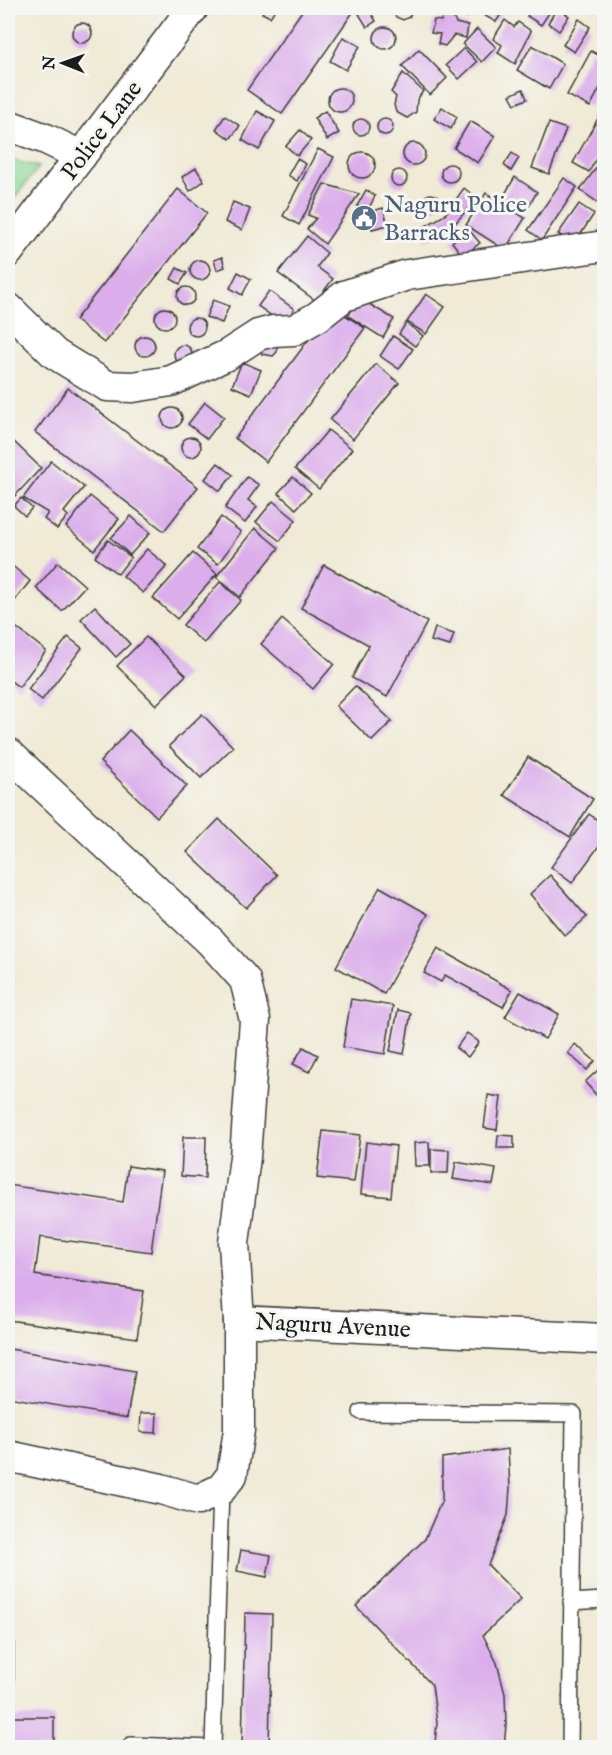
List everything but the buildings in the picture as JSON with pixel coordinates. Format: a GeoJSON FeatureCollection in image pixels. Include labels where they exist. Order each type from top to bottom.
{"type":"FeatureCollection","features":[{"type":"Feature","properties":{"kind":"street","name":"Police Lane"},"geometry":{"type":"LineString","coordinates":[[8,252],[193,8]]}},
{"type":"Feature","properties":{"kind":"street"},"geometry":{"type":"LineString","coordinates":[[8,125],[46,139],[81,156]]}},
{"type":"Feature","properties":{"kind":"street"},"geometry":{"type":"LineString","coordinates":[[8,308],[55,354],[107,386],[133,387],[171,381],[227,355],[258,335],[273,331],[294,330],[317,317],[344,296],[407,275],[604,246]]}},
{"type":"Feature","properties":{"kind":"street"},"geometry":{"type":"LineString","coordinates":[[8,753],[211,942],[245,980],[255,1020],[245,1157],[234,1243],[239,1321]]}},
{"type":"Feature","properties":{"kind":"street","name":"Naguru Avenue"},"geometry":{"type":"LineString","coordinates":[[221,1489],[232,1475],[239,1430],[239,1321],[604,1339]]}},
{"type":"Feature","properties":{"kind":"street"},"geometry":{"type":"LineString","coordinates":[[8,1456],[161,1489],[198,1500],[221,1489]]}},
{"type":"Feature","properties":{"kind":"lane"},"geometry":{"type":"LineString","coordinates":[[361,1412],[574,1414],[570,1748]]}},
{"type":"Feature","properties":{"kind":"lane"},"geometry":{"type":"LineString","coordinates":[[131,1745],[213,1748],[221,1489]]}},
{"type":"Feature","properties":{"kind":"lane"},"geometry":{"type":"LineString","coordinates":[[572,1602],[604,1600]]}},
{"type":"Feature","properties":{"kind":"green space"},"geometry":{"type":"Polygon","coordinates":[[[8,159],[39,167],[8,206],[8,159]]]}},
{"type":"Feature","properties":{"kind":"place","name":"Naguru Police Barracks"},"geometry":{"type":"Point","coordinates":[364,218]}}]}
